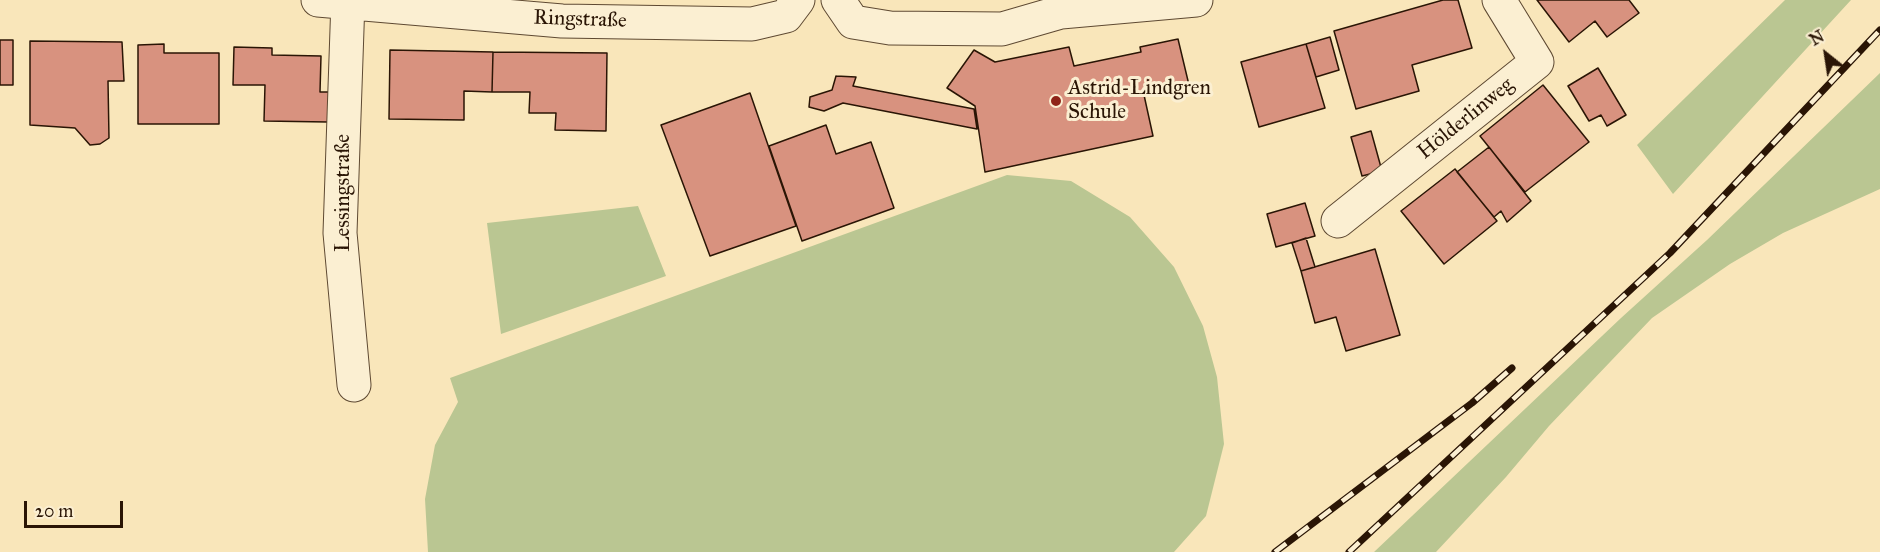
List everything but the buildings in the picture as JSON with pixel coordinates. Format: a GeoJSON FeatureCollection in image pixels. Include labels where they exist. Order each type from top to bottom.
{"type":"FeatureCollection","features":[{"type":"Feature","properties":{"kind":"street","name":"Ringstraße"},"geometry":{"type":"LineString","coordinates":[[338,1],[562,21],[752,24],[786,16],[798,0]]}},
{"type":"Feature","properties":{"kind":"street"},"geometry":{"type":"LineString","coordinates":[[838,0],[853,22],[890,28],[1002,29],[1061,12],[1196,0]]}},
{"type":"Feature","properties":{"kind":"street","name":"Hölderlinweg"},"geometry":{"type":"LineString","coordinates":[[1338,221],[1537,62],[1499,0]]}},
{"type":"Feature","properties":{"kind":"street","name":"Lessingstraße"},"geometry":{"type":"LineString","coordinates":[[338,1],[340,233],[354,385]]}},
{"type":"Feature","properties":{"kind":"green space"},"geometry":{"type":"Polygon","coordinates":[[[1785,0],[1851,0],[1673,194],[1637,145],[1785,0]]]}},
{"type":"Feature","properties":{"kind":"green space"},"geometry":{"type":"Polygon","coordinates":[[[1880,73],[1880,189],[1783,233],[1730,264],[1652,318],[1549,426],[1506,477],[1436,552],[1374,552],[1621,318],[1707,240],[1880,73]]]}},
{"type":"Feature","properties":{"kind":"green space"},"geometry":{"type":"Polygon","coordinates":[[[1007,175],[1071,181],[1130,217],[1174,267],[1203,326],[1217,377],[1224,444],[1206,516],[1174,552],[428,552],[425,499],[435,445],[458,402],[450,378],[1007,175]]]}},
{"type":"Feature","properties":{"kind":"green space"},"geometry":{"type":"Polygon","coordinates":[[[638,206],[666,276],[501,334],[487,223],[638,206]]]}},
{"type":"Feature","properties":{"kind":"railway"},"geometry":{"type":"LineString","coordinates":[[1349,552],[1670,253],[1880,30]]}},
{"type":"Feature","properties":{"kind":"railway"},"geometry":{"type":"LineString","coordinates":[[1275,552],[1472,403],[1512,368]]}},
{"type":"Feature","properties":{"kind":"place","name":"Astrid-Lindgren Schule"},"geometry":{"type":"Point","coordinates":[1056,101]}}]}
